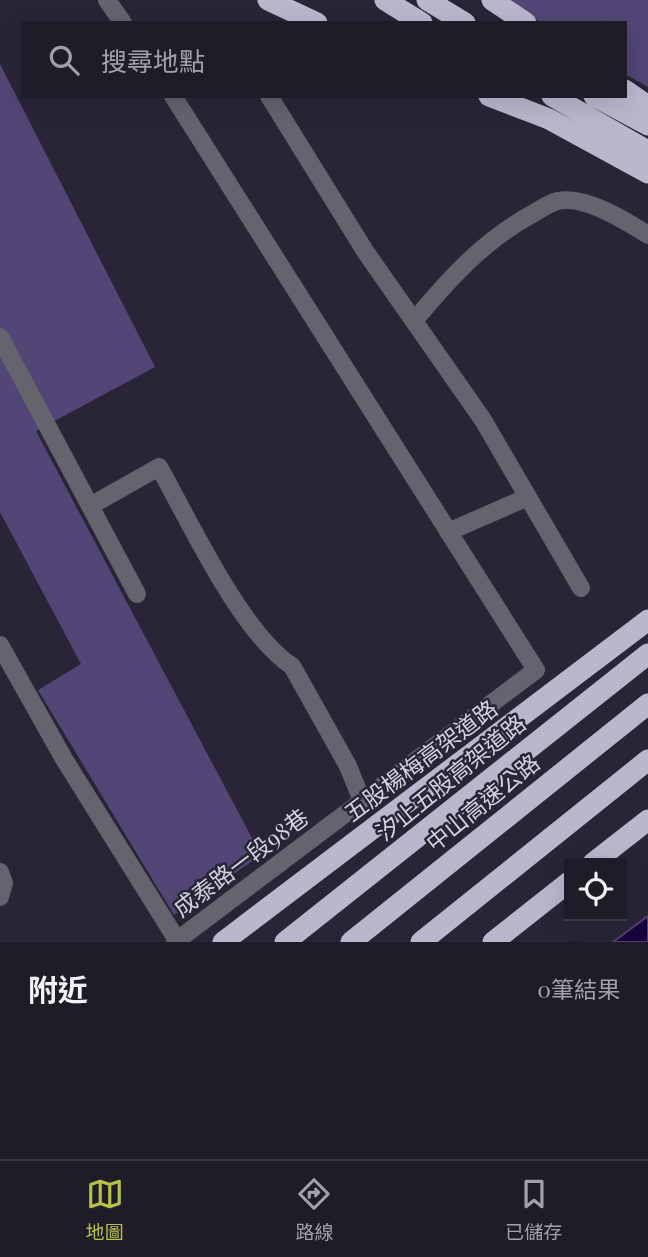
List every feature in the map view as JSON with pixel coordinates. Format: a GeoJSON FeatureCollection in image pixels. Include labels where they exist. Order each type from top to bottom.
{"type":"FeatureCollection","features":[{"type":"Feature","properties":{"kind":"highway"},"geometry":{"type":"LineString","coordinates":[[268,0],[313,21]]}},
{"type":"Feature","properties":{"kind":"highway"},"geometry":{"type":"LineString","coordinates":[[385,0],[419,21]]}},
{"type":"Feature","properties":{"kind":"highway"},"geometry":{"type":"LineString","coordinates":[[427,0],[462,21]]}},
{"type":"Feature","properties":{"kind":"highway"},"geometry":{"type":"LineString","coordinates":[[492,0],[523,21]]}},
{"type":"Feature","properties":{"kind":"highway"},"geometry":{"type":"LineString","coordinates":[[627,91],[648,106]]}},
{"type":"Feature","properties":{"kind":"highway"},"geometry":{"type":"LineString","coordinates":[[494,98],[549,119],[648,173]]}},
{"type":"Feature","properties":{"kind":"highway"},"geometry":{"type":"LineString","coordinates":[[555,98],[648,151]]}},
{"type":"Feature","properties":{"kind":"highway"},"geometry":{"type":"LineString","coordinates":[[598,98],[648,125]]}},
{"type":"Feature","properties":{"kind":"highway","name":"五股楊梅高架道路"},"geometry":{"type":"LineString","coordinates":[[223,942],[648,620]]}},
{"type":"Feature","properties":{"kind":"highway","name":"汐止五股高架道路"},"geometry":{"type":"LineString","coordinates":[[285,942],[648,654]]}},
{"type":"Feature","properties":{"kind":"highway","name":"中山高速公路"},"geometry":{"type":"LineString","coordinates":[[351,942],[648,704]]}},
{"type":"Feature","properties":{"kind":"highway"},"geometry":{"type":"LineString","coordinates":[[421,942],[648,760]]}},
{"type":"Feature","properties":{"kind":"highway"},"geometry":{"type":"LineString","coordinates":[[599,858],[648,820]]}},
{"type":"Feature","properties":{"kind":"highway"},"geometry":{"type":"LineString","coordinates":[[493,942],[564,886]]}},
{"type":"Feature","properties":{"kind":"street"},"geometry":{"type":"LineString","coordinates":[[107,0],[122,21]]}},
{"type":"Feature","properties":{"kind":"street"},"geometry":{"type":"LineString","coordinates":[[174,98],[448,532],[528,497]]}},
{"type":"Feature","properties":{"kind":"street"},"geometry":{"type":"LineString","coordinates":[[270,98],[365,251],[483,420],[580,588]]}},
{"type":"Feature","properties":{"kind":"street"},"geometry":{"type":"LineString","coordinates":[[414,321],[446,282],[478,251],[521,220],[559,200],[603,208],[648,235]]}},
{"type":"Feature","properties":{"kind":"street"},"geometry":{"type":"LineString","coordinates":[[0,337],[137,594]]}},
{"type":"Feature","properties":{"kind":"street"},"geometry":{"type":"LineString","coordinates":[[90,506],[159,467],[234,601],[281,659],[292,666],[348,766],[363,803]]}},
{"type":"Feature","properties":{"kind":"street","name":"成泰路一段98巷"},"geometry":{"type":"LineString","coordinates":[[176,941],[363,803],[536,670],[448,532]]}},
{"type":"Feature","properties":{"kind":"street"},"geometry":{"type":"LineString","coordinates":[[0,645],[64,759],[176,941]]}},
{"type":"Feature","properties":{"kind":"street"},"geometry":{"type":"LineString","coordinates":[[0,872],[4,883],[0,897]]}},
{"type":"Feature","properties":{"kind":"shaded area"},"geometry":{"type":"Polygon","coordinates":[[[511,0],[648,0],[648,87],[627,75],[627,21],[538,21],[511,0]]]}},
{"type":"Feature","properties":{"kind":"shaded area"},"geometry":{"type":"Polygon","coordinates":[[[0,64],[155,367],[36,431],[261,855],[174,915],[38,690],[81,664],[0,512],[0,64]]]}},
{"type":"Feature","properties":{"kind":"shaded area"},"geometry":{"type":"Polygon","coordinates":[[[648,916],[648,942],[613,942],[648,916]]]}}]}
